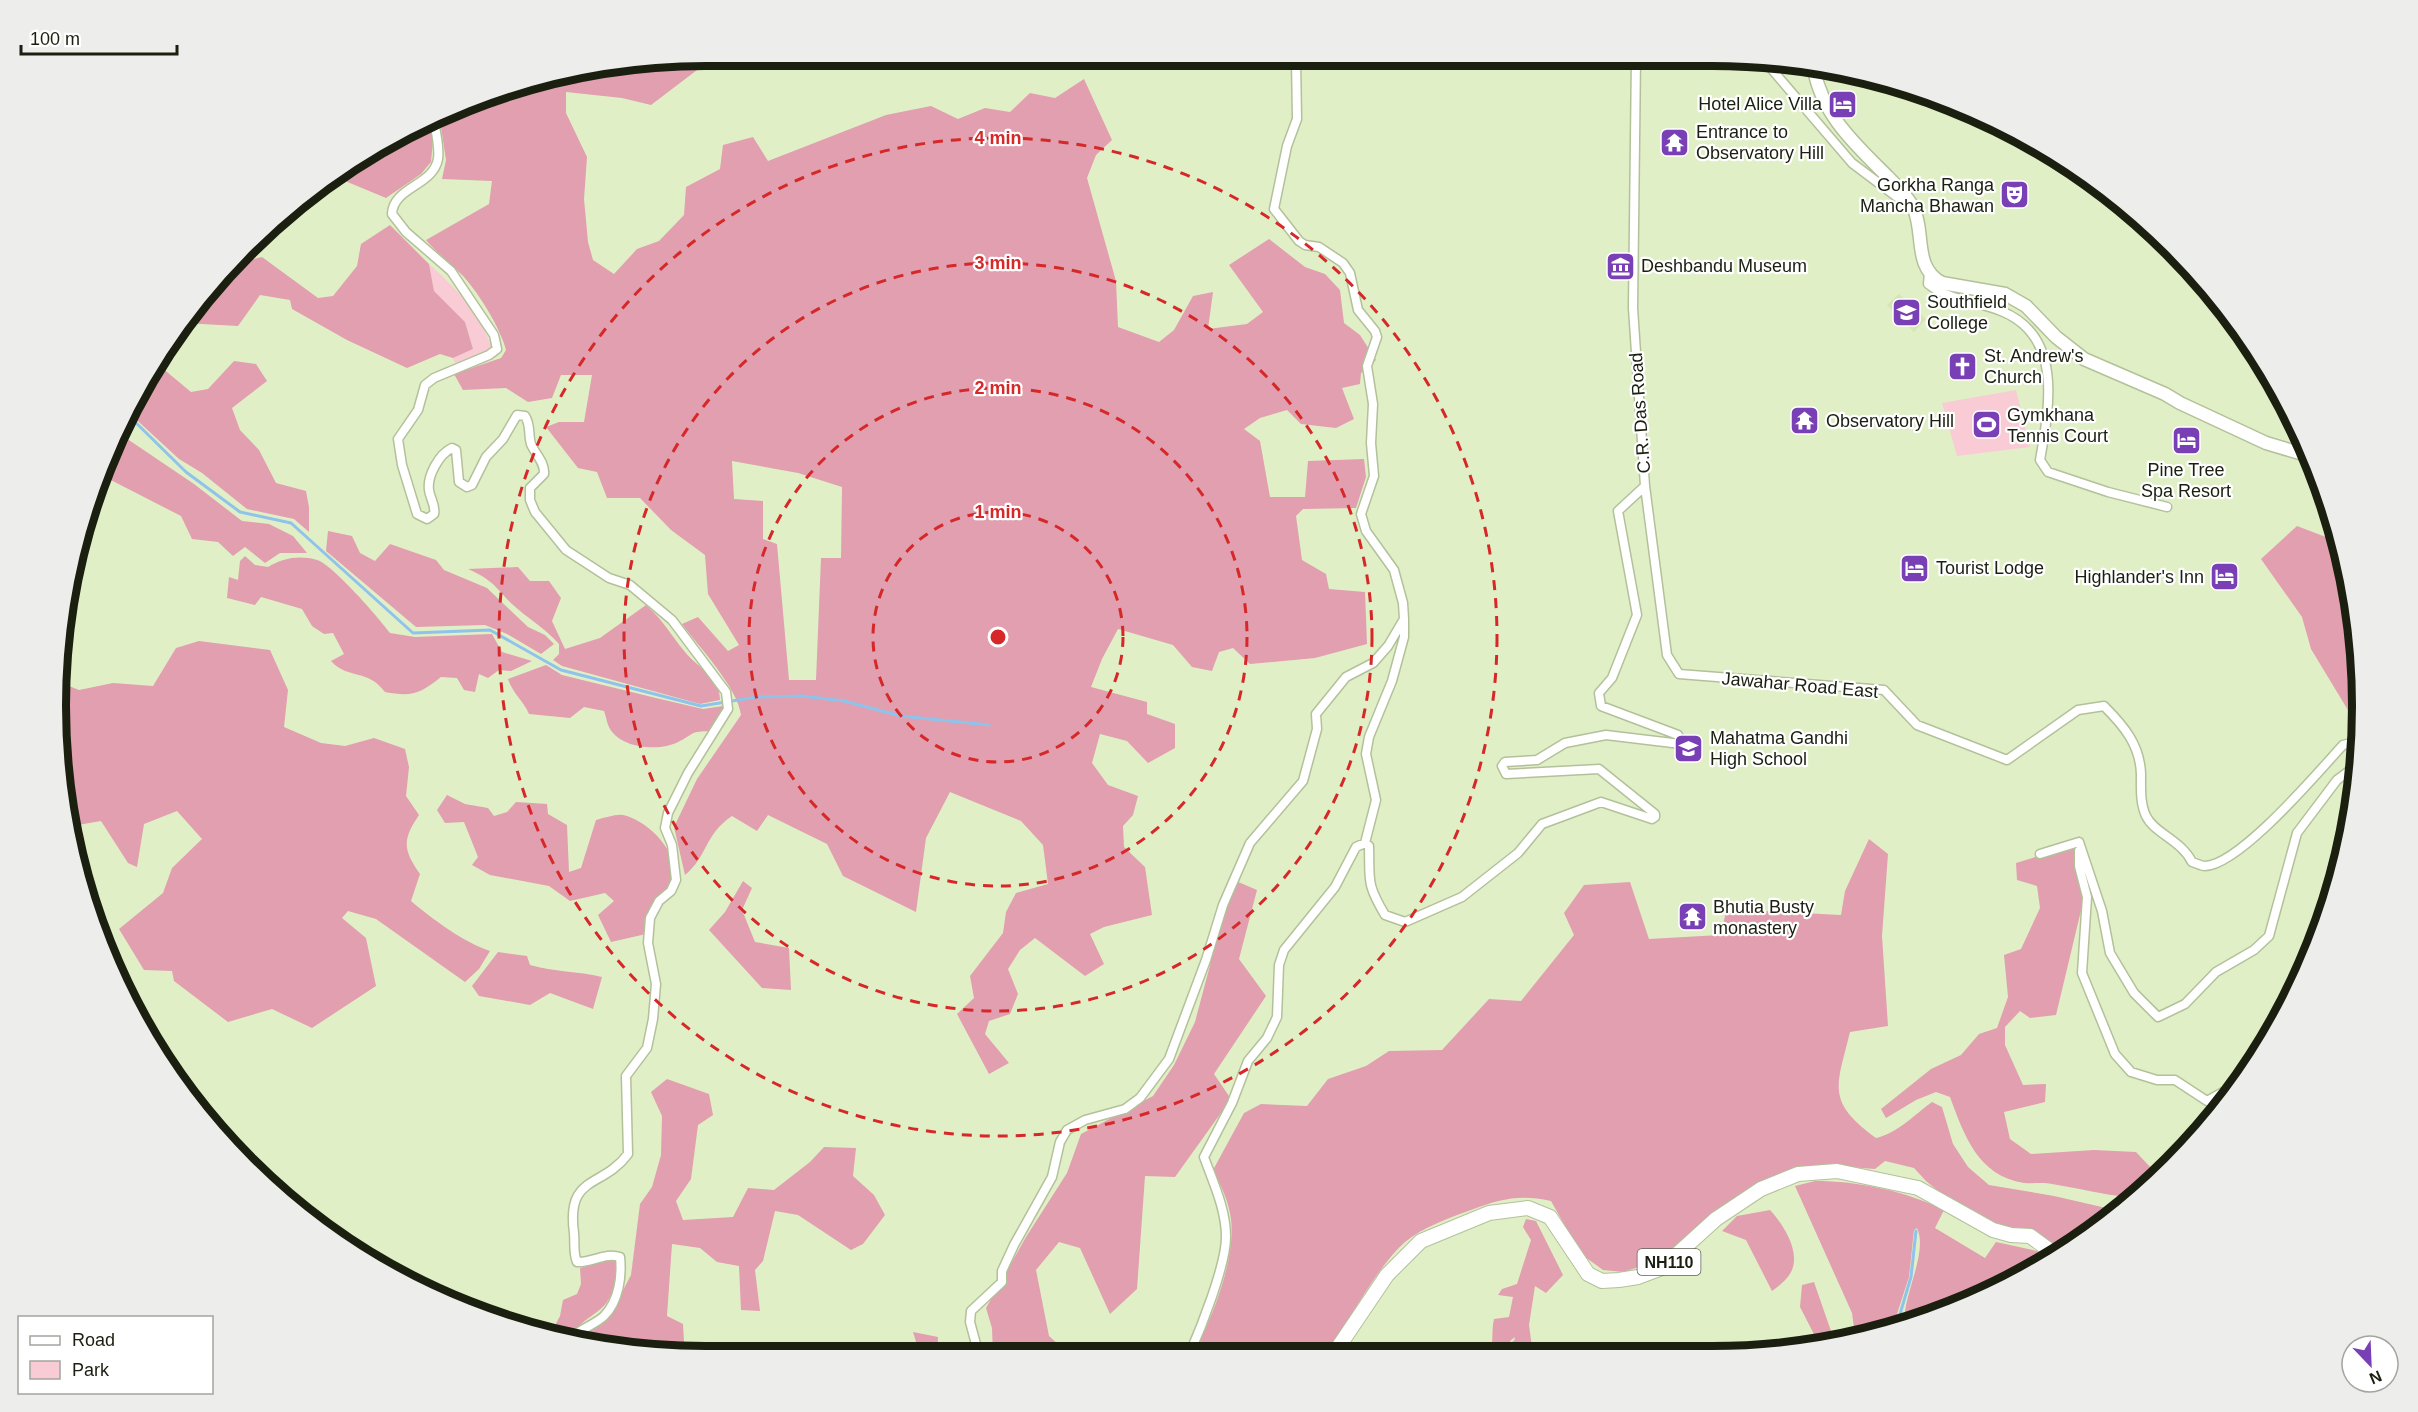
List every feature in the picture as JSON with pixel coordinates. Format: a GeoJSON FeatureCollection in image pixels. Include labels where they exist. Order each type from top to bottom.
{"type":"FeatureCollection","features":[{"type":"Feature","properties":{"kind":"highway","name":"NH110"},"geometry":{"type":"LineString","coordinates":[[1339,1346],[1387,1275],[1421,1241],[1489,1213],[1528,1208],[1550,1217],[1588,1274],[1602,1281],[1618,1280],[1638,1277],[1662,1268],[1716,1219],[1761,1190],[1798,1174],[1838,1171],[1918,1188],[1993,1230],[2012,1235],[2030,1236],[2048,1250]]}},
{"type":"Feature","properties":{"kind":"main road"},"geometry":{"type":"LineString","coordinates":[[1815,74],[1834,122],[1902,192],[1914,210],[1923,264],[1929,273],[1942,283],[2005,294],[2026,306],[2056,337],[2084,359],[2165,394],[2266,443],[2299,453]]}},
{"type":"Feature","properties":{"kind":"street"},"geometry":{"type":"LineString","coordinates":[[1193,1346],[1205,1316],[1227,1238],[1223,1209],[1204,1157],[1232,1102],[1248,1061],[1267,1038],[1277,1017],[1279,964],[1284,950],[1335,887],[1356,847],[1365,843],[1376,800],[1366,754],[1369,737],[1392,681],[1404,637],[1403,603],[1394,570],[1366,531],[1361,514],[1374,476],[1371,443],[1373,404],[1367,366],[1377,338],[1375,331],[1358,310],[1350,273],[1343,263],[1319,247],[1305,245],[1299,241],[1290,226],[1274,209],[1287,146],[1297,118],[1296,66]]}},
{"type":"Feature","properties":{"kind":"street","name":"C.R. Das Road"},"geometry":{"type":"LineString","coordinates":[[1365,843],[1369,846],[1367,872],[1370,888],[1385,915],[1405,922],[1462,897],[1518,853],[1542,824],[1600,802],[1652,819],[1656,817],[1599,769],[1506,774],[1502,766],[1505,762],[1537,760],[1565,743],[1606,735],[1681,744],[1678,735],[1601,706],[1599,693],[1612,678],[1637,615],[1618,511],[1645,486],[1633,308],[1636,66]]}},
{"type":"Feature","properties":{"kind":"street"},"geometry":{"type":"LineString","coordinates":[[1771,69],[1852,163],[1914,210]]}},
{"type":"Feature","properties":{"kind":"street"},"geometry":{"type":"LineString","coordinates":[[434,127],[438,158],[434,169],[425,180],[398,197],[392,204],[392,214],[406,232],[451,271],[494,335],[496,349],[489,355],[434,378],[425,385],[418,410],[398,439],[402,465],[417,514],[427,519],[434,514],[429,482],[444,452],[452,448],[456,450],[459,482],[466,487],[472,485],[486,457],[503,439],[512,419],[517,415],[525,416],[531,443],[544,469],[544,474],[530,488],[530,500],[535,512],[566,550],[609,578],[630,585],[672,620],[726,692],[728,709],[688,773],[668,813],[665,828],[672,845],[676,879],[671,891],[659,901],[650,918],[648,943],[656,984],[653,1019],[647,1048],[626,1076],[628,1154],[622,1161],[579,1191],[573,1205],[577,1262],[585,1262],[611,1254],[620,1257],[621,1267],[616,1300],[603,1317],[584,1326],[576,1333]]}},
{"type":"Feature","properties":{"kind":"street"},"geometry":{"type":"LineString","coordinates":[[1929,273],[1928,284],[1935,290],[2013,316],[2031,334],[2046,359],[2049,413],[2040,460],[2048,472],[2167,507]]}},
{"type":"Feature","properties":{"kind":"street","name":"Jawahar Road East"},"geometry":{"type":"LineString","coordinates":[[1645,486],[1667,655],[1679,674],[1884,690],[1903,707],[1917,725],[2007,760],[2078,710],[2104,706],[2133,738],[2141,766],[2142,803],[2147,819],[2186,850],[2192,862],[2206,866],[2229,856],[2269,824],[2343,745],[2351,743]]}},
{"type":"Feature","properties":{"kind":"street"},"geometry":{"type":"LineString","coordinates":[[977,1346],[970,1322],[971,1311],[1002,1282],[1002,1271],[1010,1254],[1052,1177],[1060,1142],[1067,1130],[1076,1124],[1125,1109],[1140,1098],[1168,1059],[1206,960],[1223,905],[1250,843],[1303,781],[1317,729],[1316,714],[1346,677],[1373,663],[1388,646],[1404,619]]}},
{"type":"Feature","properties":{"kind":"street"},"geometry":{"type":"LineString","coordinates":[[2079,842],[2102,911],[2110,953],[2134,993],[2158,1017],[2186,1004],[2216,972],[2254,950],[2269,936],[2297,833],[2337,780],[2349,771]]}},
{"type":"Feature","properties":{"kind":"street"},"geometry":{"type":"LineString","coordinates":[[2040,854],[2079,842]]}},
{"type":"Feature","properties":{"kind":"street"},"geometry":{"type":"LineString","coordinates":[[2079,842],[2079,866],[2087,897],[2082,973],[2115,1054],[2131,1072],[2157,1080],[2175,1080],[2207,1101],[2223,1092]]}},
{"type":"Feature","properties":{"kind":"shaded area"},"geometry":{"type":"Polygon","coordinates":[[[701,66],[651,105],[622,98],[566,92],[566,113],[587,157],[584,199],[588,242],[593,260],[614,274],[637,249],[659,241],[684,215],[686,187],[720,169],[723,145],[753,137],[768,161],[886,115],[931,106],[958,119],[985,108],[1010,112],[1030,93],[1055,98],[1084,79],[1112,140],[1096,155],[1087,178],[1116,281],[1118,327],[1159,342],[1174,330],[1193,296],[1213,292],[1208,329],[1247,324],[1263,312],[1229,265],[1269,239],[1305,267],[1325,274],[1340,290],[1344,323],[1360,335],[1376,360],[1361,373],[1360,384],[1342,388],[1354,419],[1336,428],[1301,424],[1287,410],[1260,418],[1244,429],[1260,441],[1270,497],[1305,497],[1308,461],[1364,459],[1366,477],[1356,508],[1303,509],[1296,516],[1302,560],[1326,574],[1329,589],[1365,592],[1367,644],[1315,658],[1250,664],[1233,648],[1219,652],[1212,671],[1192,667],[1173,645],[1118,629],[1102,659],[1091,687],[1147,702],[1147,714],[1175,724],[1175,748],[1148,763],[1127,741],[1100,734],[1092,763],[1108,785],[1138,796],[1133,815],[1123,826],[1124,847],[1145,867],[1152,915],[1104,927],[1090,934],[1104,964],[1085,976],[1035,938],[1020,950],[1008,969],[1018,994],[1010,1014],[989,1021],[985,1034],[1009,1063],[989,1074],[957,1014],[974,998],[970,976],[1003,933],[1006,912],[1016,893],[1048,884],[1043,845],[1021,821],[950,792],[926,838],[916,912],[843,876],[827,844],[768,815],[757,831],[732,816],[716,831],[698,860],[685,875],[674,827],[697,779],[741,715],[733,693],[725,680],[682,624],[698,617],[728,651],[739,645],[708,594],[705,555],[671,530],[640,498],[607,498],[597,472],[578,468],[546,427],[559,422],[584,422],[592,375],[561,375],[552,398],[528,402],[506,388],[463,390],[454,374],[501,358],[506,350],[493,320],[473,288],[426,240],[489,204],[492,181],[442,179],[446,160],[441,124],[500,100],[581,78],[622,71],[701,66]],[[732,461],[734,499],[763,501],[763,539],[777,544],[789,680],[816,680],[821,558],[841,558],[842,487],[798,473],[732,461]]]}},
{"type":"Feature","properties":{"kind":"shaded area"},"geometry":{"type":"Polygon","coordinates":[[[430,129],[433,140],[431,162],[421,174],[386,198],[342,180],[386,152],[430,129]]]}},
{"type":"Feature","properties":{"kind":"shaded area"},"geometry":{"type":"Polygon","coordinates":[[[390,225],[429,264],[434,291],[465,322],[473,349],[453,358],[440,354],[407,368],[347,340],[292,309],[290,300],[260,295],[238,326],[193,324],[246,261],[262,257],[318,298],[333,296],[357,266],[361,244],[390,225]]]}},
{"type":"Feature","properties":{"kind":"shaded area","name":"Southfield College"},"geometry":{"type":"Polygon","coordinates":[[[1899,294],[1926,319],[1914,332],[1887,305],[1899,294]]]}},
{"type":"Feature","properties":{"kind":"shaded area"},"geometry":{"type":"Polygon","coordinates":[[[234,361],[256,364],[267,381],[232,408],[240,430],[259,450],[276,483],[306,491],[309,507],[309,532],[294,519],[247,509],[202,473],[179,459],[135,418],[163,368],[191,392],[208,389],[234,361]]]}},
{"type":"Feature","properties":{"kind":"shaded area"},"geometry":{"type":"Polygon","coordinates":[[[125,438],[194,484],[242,521],[269,524],[293,536],[307,553],[280,553],[265,563],[245,547],[233,556],[218,542],[192,539],[181,516],[108,479],[125,438]]]}},
{"type":"Feature","properties":{"kind":"shaded area"},"geometry":{"type":"Polygon","coordinates":[[[2297,526],[2330,538],[2347,622],[2351,664],[2352,716],[2311,649],[2302,617],[2261,559],[2297,526]]]}},
{"type":"Feature","properties":{"kind":"shaded area"},"geometry":{"type":"Polygon","coordinates":[[[328,531],[352,536],[360,553],[375,561],[390,544],[436,560],[444,570],[487,588],[528,627],[545,635],[554,644],[541,654],[507,634],[485,625],[416,627],[326,551],[328,531]]]}},
{"type":"Feature","properties":{"kind":"shaded area"},"geometry":{"type":"Polygon","coordinates":[[[245,556],[255,565],[268,567],[279,561],[298,558],[317,560],[333,571],[355,592],[390,633],[415,637],[492,634],[502,652],[532,661],[511,671],[499,670],[488,678],[479,674],[475,692],[464,690],[457,678],[441,677],[415,693],[385,692],[371,680],[337,667],[331,661],[344,654],[333,633],[324,634],[312,626],[302,609],[261,597],[255,605],[227,598],[229,577],[238,580],[240,561],[245,556]]]}},
{"type":"Feature","properties":{"kind":"shaded area"},"geometry":{"type":"Polygon","coordinates":[[[518,567],[530,581],[549,581],[561,598],[552,621],[565,649],[600,638],[646,605],[690,658],[712,679],[719,692],[720,700],[700,704],[562,666],[553,660],[559,654],[559,644],[554,638],[512,604],[488,580],[468,569],[518,567]]]}},
{"type":"Feature","properties":{"kind":"shaded area"},"geometry":{"type":"Polygon","coordinates":[[[199,641],[270,650],[288,690],[284,727],[321,743],[345,746],[374,738],[405,749],[409,767],[406,796],[419,815],[407,838],[410,858],[420,874],[411,901],[449,930],[490,951],[479,969],[465,982],[376,919],[348,911],[342,918],[366,938],[376,986],[312,1028],[272,1009],[228,1022],[174,981],[172,971],[144,970],[119,929],[163,893],[172,868],[202,839],[177,811],[144,824],[137,867],[128,863],[101,821],[77,825],[67,748],[66,685],[79,690],[113,683],[153,686],[176,648],[199,641]]]}},
{"type":"Feature","properties":{"kind":"shaded area"},"geometry":{"type":"Polygon","coordinates":[[[546,665],[562,675],[703,709],[723,706],[724,712],[711,731],[696,732],[663,747],[642,747],[623,741],[616,736],[609,727],[604,711],[584,707],[570,718],[529,714],[508,679],[546,665]]]}},
{"type":"Feature","properties":{"kind":"shaded area"},"geometry":{"type":"Polygon","coordinates":[[[447,795],[465,804],[488,808],[494,816],[507,812],[516,802],[547,804],[548,814],[567,825],[569,872],[581,868],[596,820],[623,815],[643,824],[653,832],[668,851],[673,862],[674,873],[668,891],[654,904],[647,915],[646,934],[611,942],[598,915],[614,901],[605,893],[570,901],[549,886],[490,875],[472,865],[478,857],[464,822],[445,823],[437,810],[447,795]]]}},
{"type":"Feature","properties":{"kind":"shaded area"},"geometry":{"type":"Polygon","coordinates":[[[1869,839],[1888,854],[1882,936],[1888,1026],[1850,1032],[1839,1080],[1842,1102],[1849,1113],[1876,1138],[1899,1128],[1932,1102],[1942,1107],[1953,1144],[1968,1167],[1989,1185],[2109,1209],[2102,1214],[2048,1250],[1964,1212],[1926,1181],[1914,1168],[1885,1161],[1875,1169],[1837,1166],[1798,1171],[1661,1260],[1623,1272],[1603,1270],[1581,1254],[1551,1201],[1530,1198],[1510,1199],[1491,1203],[1445,1220],[1428,1227],[1405,1242],[1373,1280],[1332,1346],[1197,1346],[1217,1299],[1231,1242],[1229,1209],[1213,1170],[1244,1113],[1261,1104],[1307,1106],[1328,1079],[1366,1066],[1389,1051],[1442,1050],[1489,999],[1521,1001],[1574,935],[1564,913],[1584,885],[1630,882],[1649,939],[1720,935],[1727,909],[1841,915],[1845,891],[1869,839]]]}},
{"type":"Feature","properties":{"kind":"shaded area"},"geometry":{"type":"Polygon","coordinates":[[[2075,845],[2076,868],[2084,898],[2056,1015],[2030,1018],[2020,1011],[2005,1027],[2005,1045],[2023,1085],[2046,1084],[2045,1102],[2004,1112],[2010,1139],[2031,1154],[2094,1150],[2136,1152],[2152,1169],[2123,1196],[2049,1183],[2024,1183],[2008,1179],[1995,1172],[1984,1163],[1967,1139],[1950,1097],[1936,1092],[1916,1100],[1886,1118],[1881,1109],[1931,1069],[1961,1055],[1979,1034],[1997,1028],[2008,997],[2004,955],[2021,949],[2040,908],[2037,886],[2017,880],[2016,863],[2075,845]]]}},
{"type":"Feature","properties":{"kind":"shaded area"},"geometry":{"type":"Polygon","coordinates":[[[743,881],[752,888],[742,910],[755,942],[789,948],[791,990],[762,988],[709,930],[725,912],[743,881]]]}},
{"type":"Feature","properties":{"kind":"shaded area"},"geometry":{"type":"Polygon","coordinates":[[[1236,881],[1257,890],[1239,959],[1266,996],[1214,1074],[1231,1099],[1175,1177],[1145,1176],[1137,1289],[1110,1314],[1080,1248],[1059,1242],[1036,1270],[1049,1336],[1060,1346],[993,1346],[992,1328],[986,1308],[1026,1237],[1067,1173],[1081,1134],[1153,1096],[1174,1065],[1195,1022],[1226,905],[1236,881]]]}},
{"type":"Feature","properties":{"kind":"shaded area"},"geometry":{"type":"Polygon","coordinates":[[[498,952],[527,956],[530,965],[602,977],[593,1009],[550,993],[530,1005],[479,996],[472,986],[498,952]]]}},
{"type":"Feature","properties":{"kind":"shaded area"},"geometry":{"type":"Polygon","coordinates":[[[667,1079],[709,1094],[713,1115],[698,1125],[691,1179],[676,1201],[683,1220],[733,1217],[748,1188],[774,1190],[810,1162],[824,1147],[856,1148],[853,1176],[874,1195],[885,1215],[863,1244],[851,1250],[798,1215],[775,1211],[763,1261],[755,1270],[760,1311],[741,1310],[739,1266],[717,1262],[700,1248],[672,1244],[667,1316],[683,1324],[684,1342],[663,1343],[663,1345],[580,1334],[619,1298],[631,1275],[640,1204],[652,1187],[661,1155],[662,1116],[651,1092],[667,1079]]]}},
{"type":"Feature","properties":{"kind":"shaded area"},"geometry":{"type":"Polygon","coordinates":[[[1815,1181],[1832,1181],[1898,1192],[1944,1210],[1935,1228],[1985,1258],[1996,1242],[2037,1251],[2040,1255],[1995,1280],[1905,1316],[1919,1250],[1920,1238],[1917,1228],[1914,1230],[1909,1277],[1897,1314],[1898,1318],[1854,1330],[1852,1313],[1795,1186],[1815,1181]]]}},
{"type":"Feature","properties":{"kind":"shaded area"},"geometry":{"type":"Polygon","coordinates":[[[1770,1210],[1785,1230],[1794,1254],[1792,1270],[1784,1282],[1772,1291],[1746,1240],[1722,1231],[1737,1216],[1770,1210]]]}},
{"type":"Feature","properties":{"kind":"shaded area"},"geometry":{"type":"Polygon","coordinates":[[[1526,1219],[1536,1221],[1563,1275],[1546,1293],[1535,1286],[1529,1325],[1532,1346],[1513,1346],[1515,1337],[1509,1346],[1492,1346],[1494,1319],[1509,1317],[1513,1297],[1498,1295],[1502,1289],[1517,1284],[1531,1240],[1523,1227],[1526,1219]]]}},
{"type":"Feature","properties":{"kind":"shaded area"},"geometry":{"type":"Polygon","coordinates":[[[613,1259],[617,1264],[612,1293],[602,1308],[573,1332],[554,1327],[560,1316],[563,1300],[577,1294],[581,1284],[580,1268],[613,1259]]]}},
{"type":"Feature","properties":{"kind":"shaded area"},"geometry":{"type":"Polygon","coordinates":[[[1814,1282],[1832,1334],[1816,1338],[1800,1307],[1802,1285],[1814,1282]]]}},
{"type":"Feature","properties":{"kind":"shaded area"},"geometry":{"type":"Polygon","coordinates":[[[913,1332],[938,1337],[938,1346],[917,1346],[913,1332]]]}},
{"type":"Feature","properties":{"kind":"green space"},"geometry":{"type":"Polygon","coordinates":[[[429,264],[475,313],[492,349],[455,363],[453,358],[473,349],[465,322],[434,291],[429,264]]]}},
{"type":"Feature","properties":{"kind":"green space","name":"Gymkhana Tennis Court"},"geometry":{"type":"Polygon","coordinates":[[[2016,390],[2030,447],[1957,456],[1942,403],[2016,390]]]}},
{"type":"Feature","properties":{"kind":"waterway"},"geometry":{"type":"LineString","coordinates":[[133,420],[186,472],[240,512],[291,523],[413,633],[490,630],[561,670],[701,706],[757,697],[803,696],[844,701],[901,716],[989,725]]}},
{"type":"Feature","properties":{"kind":"waterway"},"geometry":{"type":"LineString","coordinates":[[1901,1317],[1911,1277],[1916,1231]]}},
{"type":"Feature","properties":{"kind":"waterway"},"geometry":{"type":"LineString","coordinates":[[1512,1346],[1514,1342]]}},
{"type":"Feature","properties":{"kind":"place","name":"Hotel Alice Villa"},"geometry":{"type":"Point","coordinates":[1843,104]}},
{"type":"Feature","properties":{"kind":"place","name":"Entrance to Observatory Hill"},"geometry":{"type":"Point","coordinates":[1675,142]}},
{"type":"Feature","properties":{"kind":"place","name":"Gorkha Ranga Mancha Bhawan"},"geometry":{"type":"Point","coordinates":[2015,195]}},
{"type":"Feature","properties":{"kind":"place","name":"Deshbandu Museum"},"geometry":{"type":"Point","coordinates":[1620,266]}},
{"type":"Feature","properties":{"kind":"place","name":"Southfield College"},"geometry":{"type":"Point","coordinates":[1906,312]}},
{"type":"Feature","properties":{"kind":"place","name":"St. Andrew's Church"},"geometry":{"type":"Point","coordinates":[1963,366]}},
{"type":"Feature","properties":{"kind":"place","name":"Observatory Hill"},"geometry":{"type":"Point","coordinates":[1805,421]}},
{"type":"Feature","properties":{"kind":"place","name":"Gymkhana Tennis Court"},"geometry":{"type":"Point","coordinates":[1986,425]}},
{"type":"Feature","properties":{"kind":"place","name":"Pine Tree Spa Resort"},"geometry":{"type":"Point","coordinates":[2186,441]}},
{"type":"Feature","properties":{"kind":"place","name":"Tourist Lodge"},"geometry":{"type":"Point","coordinates":[1915,568]}},
{"type":"Feature","properties":{"kind":"place","name":"Highlander's Inn"},"geometry":{"type":"Point","coordinates":[2225,577]}},
{"type":"Feature","properties":{"kind":"place","name":"Mahatma Gandhi High School"},"geometry":{"type":"Point","coordinates":[1689,748]}},
{"type":"Feature","properties":{"kind":"place","name":"Bhutia Busty monastery"},"geometry":{"type":"Point","coordinates":[1692,917]}}]}
